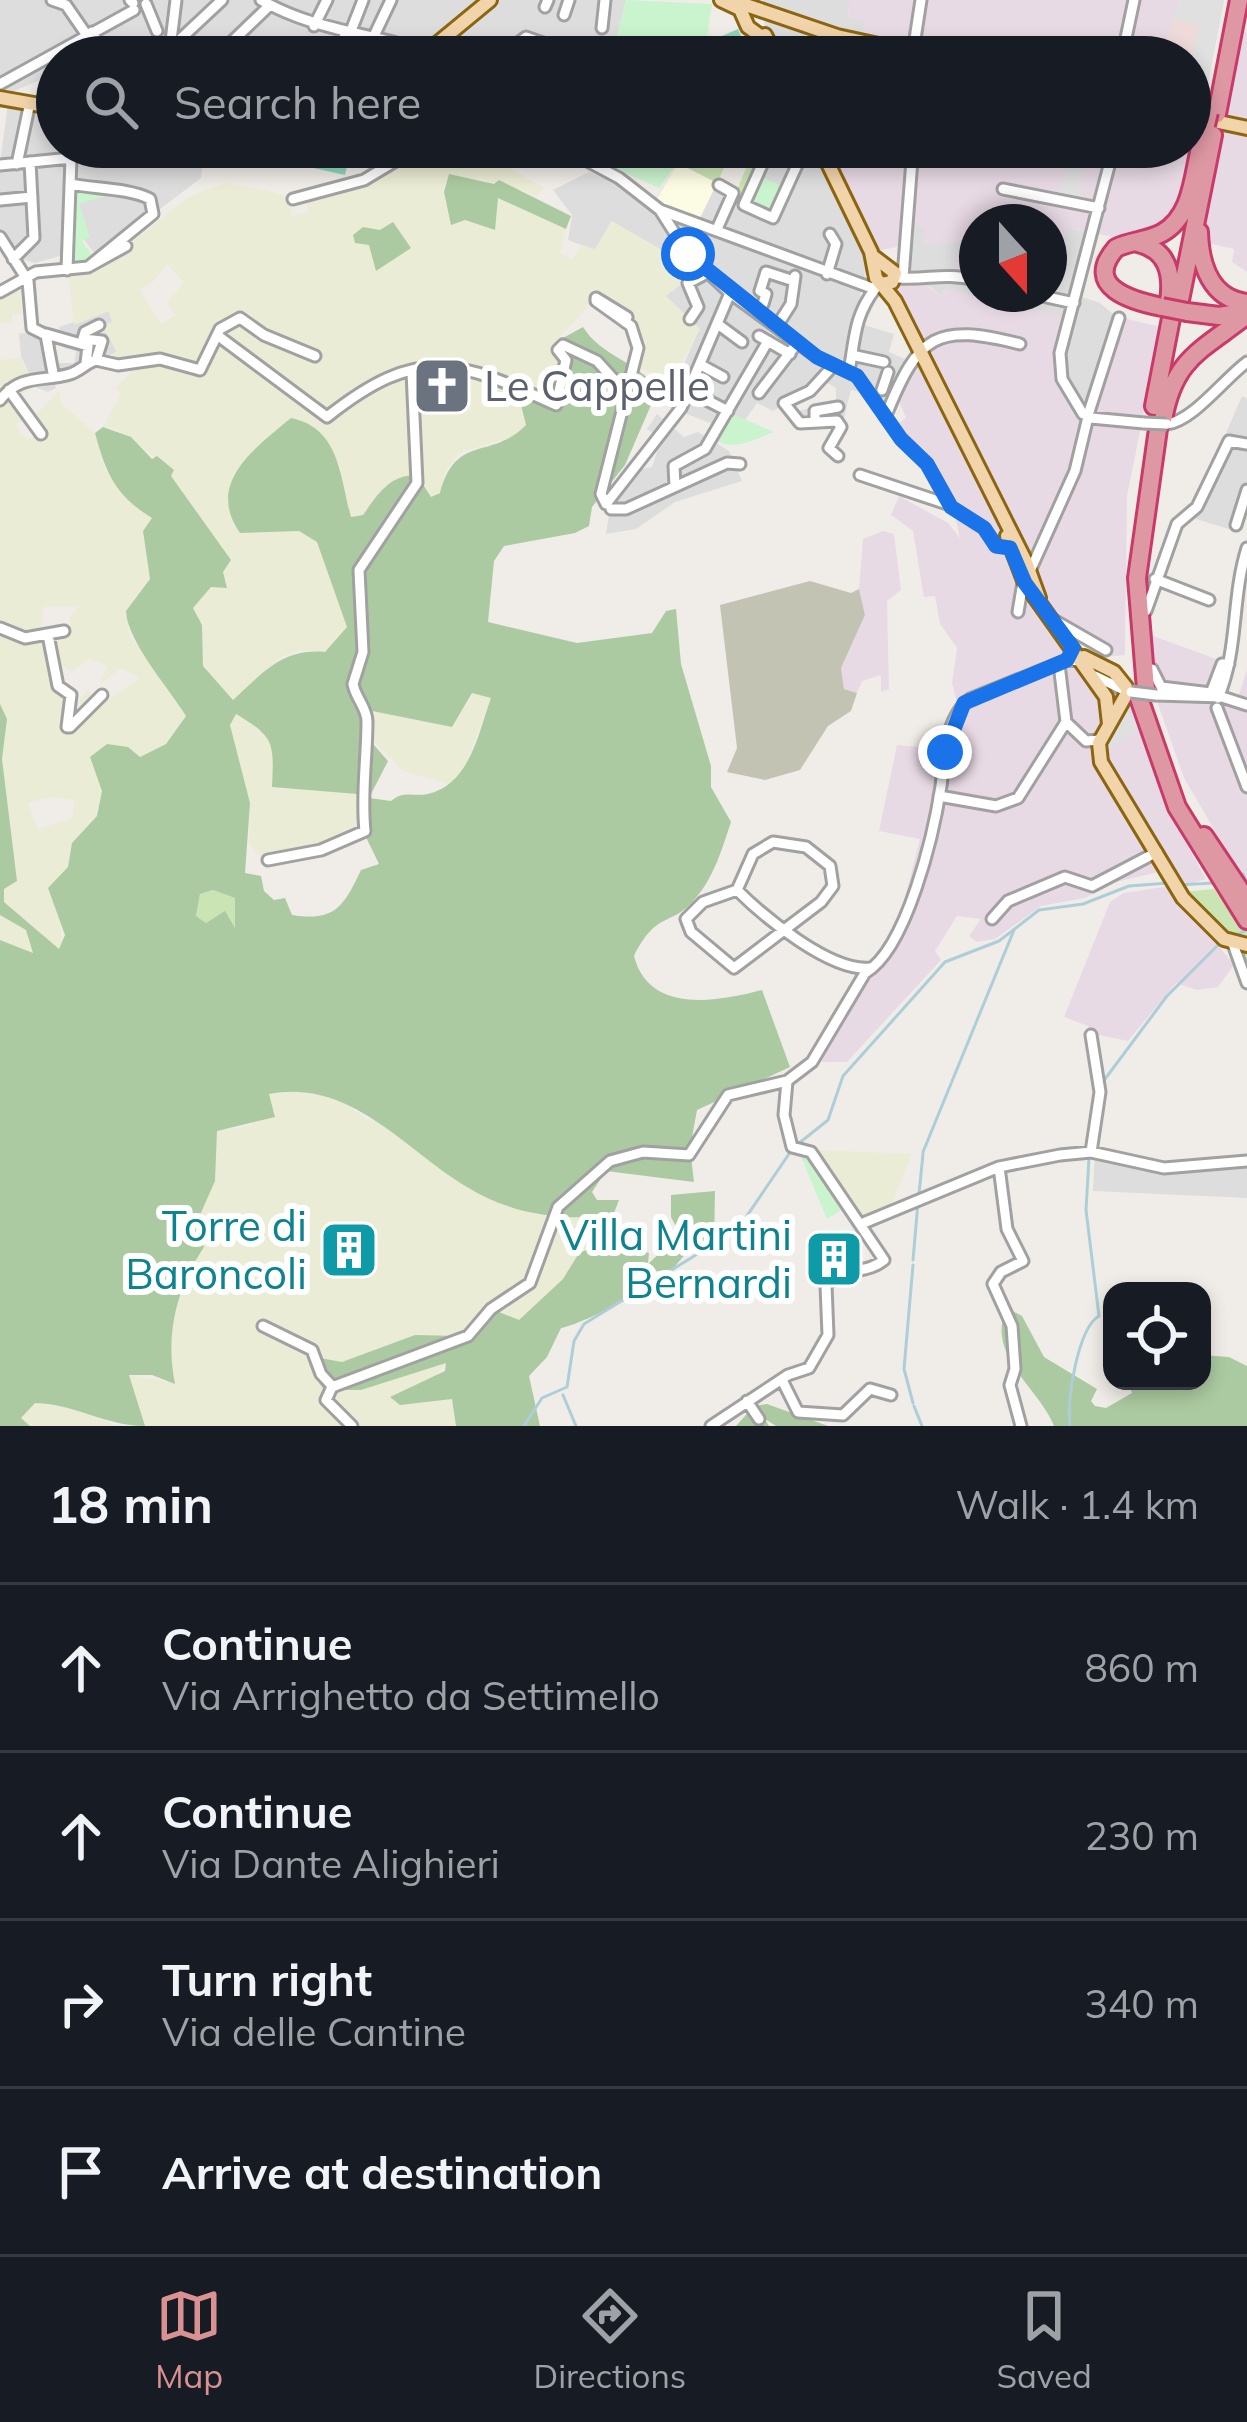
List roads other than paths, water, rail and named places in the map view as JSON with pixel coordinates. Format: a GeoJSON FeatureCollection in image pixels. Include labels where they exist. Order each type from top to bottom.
{"type":"FeatureCollection","features":[{"type":"Feature","properties":{"kind":"highway"},"geometry":{"type":"LineString","coordinates":[[1211,102],[1234,0]]}},
{"type":"Feature","properties":{"kind":"highway"},"geometry":{"type":"LineString","coordinates":[[1195,168],[1184,209],[1160,234],[1110,254],[1108,285],[1120,297],[1173,311],[1219,316],[1247,310]]}},
{"type":"Feature","properties":{"kind":"highway"},"geometry":{"type":"LineString","coordinates":[[1139,693],[1137,578],[1173,311],[1198,168]]}},
{"type":"Feature","properties":{"kind":"highway"},"geometry":{"type":"LineString","coordinates":[[1204,168],[1199,236],[1208,274],[1223,296],[1247,310]]}},
{"type":"Feature","properties":{"kind":"highway"},"geometry":{"type":"LineString","coordinates":[[1173,311],[1202,195]]}},
{"type":"Feature","properties":{"kind":"highway"},"geometry":{"type":"LineString","coordinates":[[1131,242],[1154,248],[1166,261],[1173,311]]}},
{"type":"Feature","properties":{"kind":"highway"},"geometry":{"type":"LineString","coordinates":[[1247,310],[1181,365],[1171,384],[1157,424],[1128,572],[1139,693],[1177,807],[1231,885],[1247,920]]}},
{"type":"Feature","properties":{"kind":"main road"},"geometry":{"type":"LineString","coordinates":[[448,36],[492,0]]}},
{"type":"Feature","properties":{"kind":"main road"},"geometry":{"type":"LineString","coordinates":[[721,0],[756,15],[840,36]]}},
{"type":"Feature","properties":{"kind":"main road"},"geometry":{"type":"LineString","coordinates":[[2,98],[36,104]]}},
{"type":"Feature","properties":{"kind":"main road"},"geometry":{"type":"LineString","coordinates":[[1211,121],[1247,128]]}},
{"type":"Feature","properties":{"kind":"main road"},"geometry":{"type":"LineString","coordinates":[[823,168],[872,252],[1030,583],[1075,657],[1106,697],[1116,701],[1139,693]]}},
{"type":"Feature","properties":{"kind":"main road"},"geometry":{"type":"LineString","coordinates":[[1075,657],[1114,672],[1139,693]]}},
{"type":"Feature","properties":{"kind":"main road"},"geometry":{"type":"LineString","coordinates":[[1104,735],[1139,693]]}},
{"type":"Feature","properties":{"kind":"main road"},"geometry":{"type":"LineString","coordinates":[[1106,697],[1105,770],[1176,886],[1239,948]]}},
{"type":"Feature","properties":{"kind":"street"},"geometry":{"type":"LineString","coordinates":[[52,0],[66,4],[91,36]]}},
{"type":"Feature","properties":{"kind":"street"},"geometry":{"type":"LineString","coordinates":[[84,36],[136,5],[160,0]]}},
{"type":"Feature","properties":{"kind":"street"},"geometry":{"type":"LineString","coordinates":[[174,36],[176,0]]}},
{"type":"Feature","properties":{"kind":"street"},"geometry":{"type":"LineString","coordinates":[[184,36],[222,0]]}},
{"type":"Feature","properties":{"kind":"street"},"geometry":{"type":"LineString","coordinates":[[314,26],[327,0]]}},
{"type":"Feature","properties":{"kind":"street"},"geometry":{"type":"LineString","coordinates":[[347,35],[363,0]]}},
{"type":"Feature","properties":{"kind":"street"},"geometry":{"type":"LineString","coordinates":[[374,36],[391,0]]}},
{"type":"Feature","properties":{"kind":"street"},"geometry":{"type":"LineString","coordinates":[[563,15],[569,0]]}},
{"type":"Feature","properties":{"kind":"street"},"geometry":{"type":"LineString","coordinates":[[602,28],[605,0]]}},
{"type":"Feature","properties":{"kind":"street"},"geometry":{"type":"LineString","coordinates":[[915,36],[921,0]]}},
{"type":"Feature","properties":{"kind":"street"},"geometry":{"type":"LineString","coordinates":[[1126,36],[1134,0]]}},
{"type":"Feature","properties":{"kind":"street"},"geometry":{"type":"LineString","coordinates":[[238,36],[265,3],[314,26],[356,36]]}},
{"type":"Feature","properties":{"kind":"street"},"geometry":{"type":"LineString","coordinates":[[136,5],[157,31]]}},
{"type":"Feature","properties":{"kind":"street"},"geometry":{"type":"LineString","coordinates":[[0,82],[36,62]]}},
{"type":"Feature","properties":{"kind":"street"},"geometry":{"type":"LineString","coordinates":[[17,164],[28,107]]}},
{"type":"Feature","properties":{"kind":"street"},"geometry":{"type":"LineString","coordinates":[[0,165],[36,161]]}},
{"type":"Feature","properties":{"kind":"street"},"geometry":{"type":"LineString","coordinates":[[13,259],[34,238],[30,162]]}},
{"type":"Feature","properties":{"kind":"street"},"geometry":{"type":"LineString","coordinates":[[67,168],[67,270]]}},
{"type":"Feature","properties":{"kind":"street"},"geometry":{"type":"LineString","coordinates":[[293,199],[364,180],[384,168]]}},
{"type":"Feature","properties":{"kind":"street"},"geometry":{"type":"LineString","coordinates":[[600,168],[660,210],[717,229],[797,265],[883,283],[942,272],[959,276]]}},
{"type":"Feature","properties":{"kind":"street"},"geometry":{"type":"LineString","coordinates":[[759,168],[744,205],[773,218],[801,168]]}},
{"type":"Feature","properties":{"kind":"street"},"geometry":{"type":"LineString","coordinates":[[849,371],[861,307],[883,283],[908,168]]}},
{"type":"Feature","properties":{"kind":"street"},"geometry":{"type":"LineString","coordinates":[[1088,416],[1060,368],[1109,168]]}},
{"type":"Feature","properties":{"kind":"street"},"geometry":{"type":"LineString","coordinates":[[70,184],[117,195],[136,193],[150,199],[153,208],[152,216],[97,254],[88,267]]}},
{"type":"Feature","properties":{"kind":"street"},"geometry":{"type":"LineString","coordinates":[[717,229],[733,193],[718,185]]}},
{"type":"Feature","properties":{"kind":"street"},"geometry":{"type":"LineString","coordinates":[[1003,189],[1100,208]]}},
{"type":"Feature","properties":{"kind":"street"},"geometry":{"type":"LineString","coordinates":[[0,200],[32,197]]}},
{"type":"Feature","properties":{"kind":"street"},"geometry":{"type":"LineString","coordinates":[[660,210],[688,254],[730,293],[833,366],[849,371],[889,409]]}},
{"type":"Feature","properties":{"kind":"street"},"geometry":{"type":"LineString","coordinates":[[827,274],[836,244],[830,234]]}},
{"type":"Feature","properties":{"kind":"street"},"geometry":{"type":"LineString","coordinates":[[0,237],[28,280],[32,328],[83,340],[91,361]]}},
{"type":"Feature","properties":{"kind":"street"},"geometry":{"type":"LineString","coordinates":[[0,292],[36,272],[88,267],[126,246]]}},
{"type":"Feature","properties":{"kind":"street"},"geometry":{"type":"LineString","coordinates":[[675,485],[674,466],[705,449],[728,411],[755,341],[791,304],[797,265]]}},
{"type":"Feature","properties":{"kind":"street"},"geometry":{"type":"LineString","coordinates":[[763,304],[766,294],[760,291],[766,272],[794,281]]}},
{"type":"Feature","properties":{"kind":"street"},"geometry":{"type":"LineString","coordinates":[[690,319],[698,308],[688,284],[707,273]]}},
{"type":"Feature","properties":{"kind":"street"},"geometry":{"type":"LineString","coordinates":[[625,322],[638,348],[601,494],[604,504],[614,498],[689,391],[730,293]]}},
{"type":"Feature","properties":{"kind":"street"},"geometry":{"type":"LineString","coordinates":[[1067,302],[1073,303]]}},
{"type":"Feature","properties":{"kind":"street"},"geometry":{"type":"LineString","coordinates":[[0,400],[9,390],[52,373],[69,374],[91,361],[122,365],[160,359],[197,370],[226,323],[246,318],[258,332],[315,356]]}},
{"type":"Feature","properties":{"kind":"street"},"geometry":{"type":"LineString","coordinates":[[1018,612],[1076,471],[1119,318]]}},
{"type":"Feature","properties":{"kind":"street"},"geometry":{"type":"LineString","coordinates":[[83,340],[85,332],[99,325]]}},
{"type":"Feature","properties":{"kind":"street"},"geometry":{"type":"LineString","coordinates":[[718,325],[790,354]]}},
{"type":"Feature","properties":{"kind":"street"},"geometry":{"type":"LineString","coordinates":[[881,390],[891,369],[959,330],[1020,344]]}},
{"type":"Feature","properties":{"kind":"street"},"geometry":{"type":"LineString","coordinates":[[46,334],[52,373]]}},
{"type":"Feature","properties":{"kind":"street"},"geometry":{"type":"LineString","coordinates":[[217,335],[279,376],[326,417],[366,385],[454,364],[523,387],[556,405],[566,360],[558,350],[563,345],[596,362],[628,395]]}},
{"type":"Feature","properties":{"kind":"street"},"geometry":{"type":"LineString","coordinates":[[759,393],[798,342]]}},
{"type":"Feature","properties":{"kind":"street"},"geometry":{"type":"LineString","coordinates":[[854,356],[891,369]]}},
{"type":"Feature","properties":{"kind":"street"},"geometry":{"type":"LineString","coordinates":[[1088,416],[1157,424],[1190,416],[1216,386],[1247,362]]}},
{"type":"Feature","properties":{"kind":"street"},"geometry":{"type":"LineString","coordinates":[[701,365],[723,376]]}},
{"type":"Feature","properties":{"kind":"street"},"geometry":{"type":"LineString","coordinates":[[833,366],[810,391],[784,404],[800,423],[834,420],[841,427],[829,448],[838,456]]}},
{"type":"Feature","properties":{"kind":"street"},"geometry":{"type":"LineString","coordinates":[[891,369],[889,409],[901,439],[927,464],[951,507]]}},
{"type":"Feature","properties":{"kind":"street"},"geometry":{"type":"LineString","coordinates":[[268,860],[321,850],[365,830],[361,799],[368,783],[363,743],[368,716],[352,684],[363,652],[358,576],[417,483],[412,372]]}},
{"type":"Feature","properties":{"kind":"street"},"geometry":{"type":"LineString","coordinates":[[9,390],[41,434]]}},
{"type":"Feature","properties":{"kind":"street"},"geometry":{"type":"LineString","coordinates":[[689,391],[728,411]]}},
{"type":"Feature","properties":{"kind":"street"},"geometry":{"type":"LineString","coordinates":[[815,421],[815,411],[838,407]]}},
{"type":"Feature","properties":{"kind":"street"},"geometry":{"type":"LineString","coordinates":[[1229,664],[1222,664],[1211,693],[1204,695],[1156,682],[1145,615],[1177,524],[1197,507],[1229,441],[1247,444]]}},
{"type":"Feature","properties":{"kind":"street"},"geometry":{"type":"LineString","coordinates":[[705,449],[725,464]]}},
{"type":"Feature","properties":{"kind":"street"},"geometry":{"type":"LineString","coordinates":[[611,509],[631,508],[725,464],[740,464]]}},
{"type":"Feature","properties":{"kind":"street"},"geometry":{"type":"LineString","coordinates":[[860,475],[951,507],[984,528],[996,546],[1009,541]]}},
{"type":"Feature","properties":{"kind":"street"},"geometry":{"type":"LineString","coordinates":[[1236,525],[1247,490]]}},
{"type":"Feature","properties":{"kind":"street"},"geometry":{"type":"LineString","coordinates":[[1247,548],[1233,597],[1224,701],[1247,787]]}},
{"type":"Feature","properties":{"kind":"street"},"geometry":{"type":"LineString","coordinates":[[1155,579],[1209,601]]}},
{"type":"Feature","properties":{"kind":"street"},"geometry":{"type":"LineString","coordinates":[[1050,615],[1106,650]]}},
{"type":"Feature","properties":{"kind":"street"},"geometry":{"type":"LineString","coordinates":[[0,628],[25,638],[64,631]]}},
{"type":"Feature","properties":{"kind":"street"},"geometry":{"type":"LineString","coordinates":[[48,634],[58,686],[70,695],[68,729],[102,694]]}},
{"type":"Feature","properties":{"kind":"street"},"geometry":{"type":"LineString","coordinates":[[1075,657],[1111,687],[1224,701]]}},
{"type":"Feature","properties":{"kind":"street"},"geometry":{"type":"LineString","coordinates":[[939,796],[996,806],[1018,798],[1066,722],[1075,657]]}},
{"type":"Feature","properties":{"kind":"street"},"geometry":{"type":"LineString","coordinates":[[352,1426],[326,1400],[333,1387],[468,1336],[491,1309],[530,1283],[551,1218],[566,1197],[604,1166],[630,1153],[689,1154],[724,1098],[787,1081],[812,1062],[865,973],[875,967],[903,924],[939,796],[949,734],[964,703],[1075,657]]}},
{"type":"Feature","properties":{"kind":"street"},"geometry":{"type":"LineString","coordinates":[[1066,722],[1086,741],[1104,735]]}},
{"type":"Feature","properties":{"kind":"street"},"geometry":{"type":"LineString","coordinates":[[767,843],[806,848],[830,866],[836,878],[831,892],[734,968],[686,926],[695,907],[737,890],[753,854],[767,843]]}},
{"type":"Feature","properties":{"kind":"street"},"geometry":{"type":"LineString","coordinates":[[992,920],[1008,901],[1065,877],[1092,886],[1157,852]]}},
{"type":"Feature","properties":{"kind":"street"},"geometry":{"type":"LineString","coordinates":[[737,890],[784,930],[844,968],[875,967]]}},
{"type":"Feature","properties":{"kind":"street"},"geometry":{"type":"LineString","coordinates":[[1239,948],[1247,983]]}},
{"type":"Feature","properties":{"kind":"street"},"geometry":{"type":"LineString","coordinates":[[1091,1036],[1100,1092],[1091,1152]]}},
{"type":"Feature","properties":{"kind":"street"},"geometry":{"type":"LineString","coordinates":[[711,1426],[746,1401],[805,1371],[820,1355],[828,1335],[824,1291],[830,1281],[884,1260],[811,1152],[794,1149],[784,1114],[787,1081]]}},
{"type":"Feature","properties":{"kind":"street"},"geometry":{"type":"LineString","coordinates":[[861,1224],[999,1167],[1091,1152],[1164,1168],[1247,1161]]}},
{"type":"Feature","properties":{"kind":"street"},"geometry":{"type":"LineString","coordinates":[[999,1167],[1007,1228],[1023,1261],[1001,1272],[993,1284],[1012,1326],[1015,1369],[1010,1385],[1021,1426]]}},
{"type":"Feature","properties":{"kind":"street"},"geometry":{"type":"LineString","coordinates":[[263,1326],[312,1350],[321,1375],[333,1387]]}},
{"type":"Feature","properties":{"kind":"street"},"geometry":{"type":"LineString","coordinates":[[782,1380],[798,1412],[808,1414],[843,1415],[870,1389],[891,1396]]}},
{"type":"Feature","properties":{"kind":"street"},"geometry":{"type":"LineString","coordinates":[[746,1401],[759,1419]]}},
{"type":"Feature","properties":{"kind":"waterway"},"geometry":{"type":"LineString","coordinates":[[1243,874],[1247,883]]}},
{"type":"Feature","properties":{"kind":"waterway"},"geometry":{"type":"LineString","coordinates":[[798,1144],[828,1120],[843,1076],[945,962],[999,941],[1039,910],[1083,904],[1129,886],[1169,883]]}},
{"type":"Feature","properties":{"kind":"waterway"},"geometry":{"type":"LineString","coordinates":[[1178,885],[1214,883]]}},
{"type":"Feature","properties":{"kind":"waterway"},"geometry":{"type":"LineString","coordinates":[[923,1152],[1014,930]]}},
{"type":"Feature","properties":{"kind":"waterway"},"geometry":{"type":"LineString","coordinates":[[1235,936],[1246,930]]}},
{"type":"Feature","properties":{"kind":"waterway"},"geometry":{"type":"LineString","coordinates":[[1102,1083],[1167,996],[1219,944]]}},
{"type":"Feature","properties":{"kind":"waterway"},"geometry":{"type":"LineString","coordinates":[[524,1426],[542,1398],[567,1387],[574,1341],[584,1324],[738,1229],[791,1151]]}},
{"type":"Feature","properties":{"kind":"waterway"},"geometry":{"type":"LineString","coordinates":[[919,1194],[923,1154]]}},
{"type":"Feature","properties":{"kind":"waterway"},"geometry":{"type":"LineString","coordinates":[[1070,1426],[1075,1366],[1085,1335],[1099,1316],[1086,1210],[1089,1158]]}},
{"type":"Feature","properties":{"kind":"waterway"},"geometry":{"type":"LineString","coordinates":[[913,1260],[918,1202]]}},
{"type":"Feature","properties":{"kind":"waterway"},"geometry":{"type":"LineString","coordinates":[[913,1265],[904,1369],[913,1403]]}},
{"type":"Feature","properties":{"kind":"waterway"},"geometry":{"type":"LineString","coordinates":[[563,1395],[576,1426]]}},
{"type":"Feature","properties":{"kind":"waterway"},"geometry":{"type":"LineString","coordinates":[[914,1406],[922,1426]]}},
{"type":"Feature","properties":{"kind":"place","name":"Le Cappelle"},"geometry":{"type":"Point","coordinates":[442,386]}},
{"type":"Feature","properties":{"kind":"place","name":"Torre di Baroncoli"},"geometry":{"type":"Point","coordinates":[349,1250]}},
{"type":"Feature","properties":{"kind":"place","name":"Villa Martini Bernardi"},"geometry":{"type":"Point","coordinates":[834,1259]}}]}
